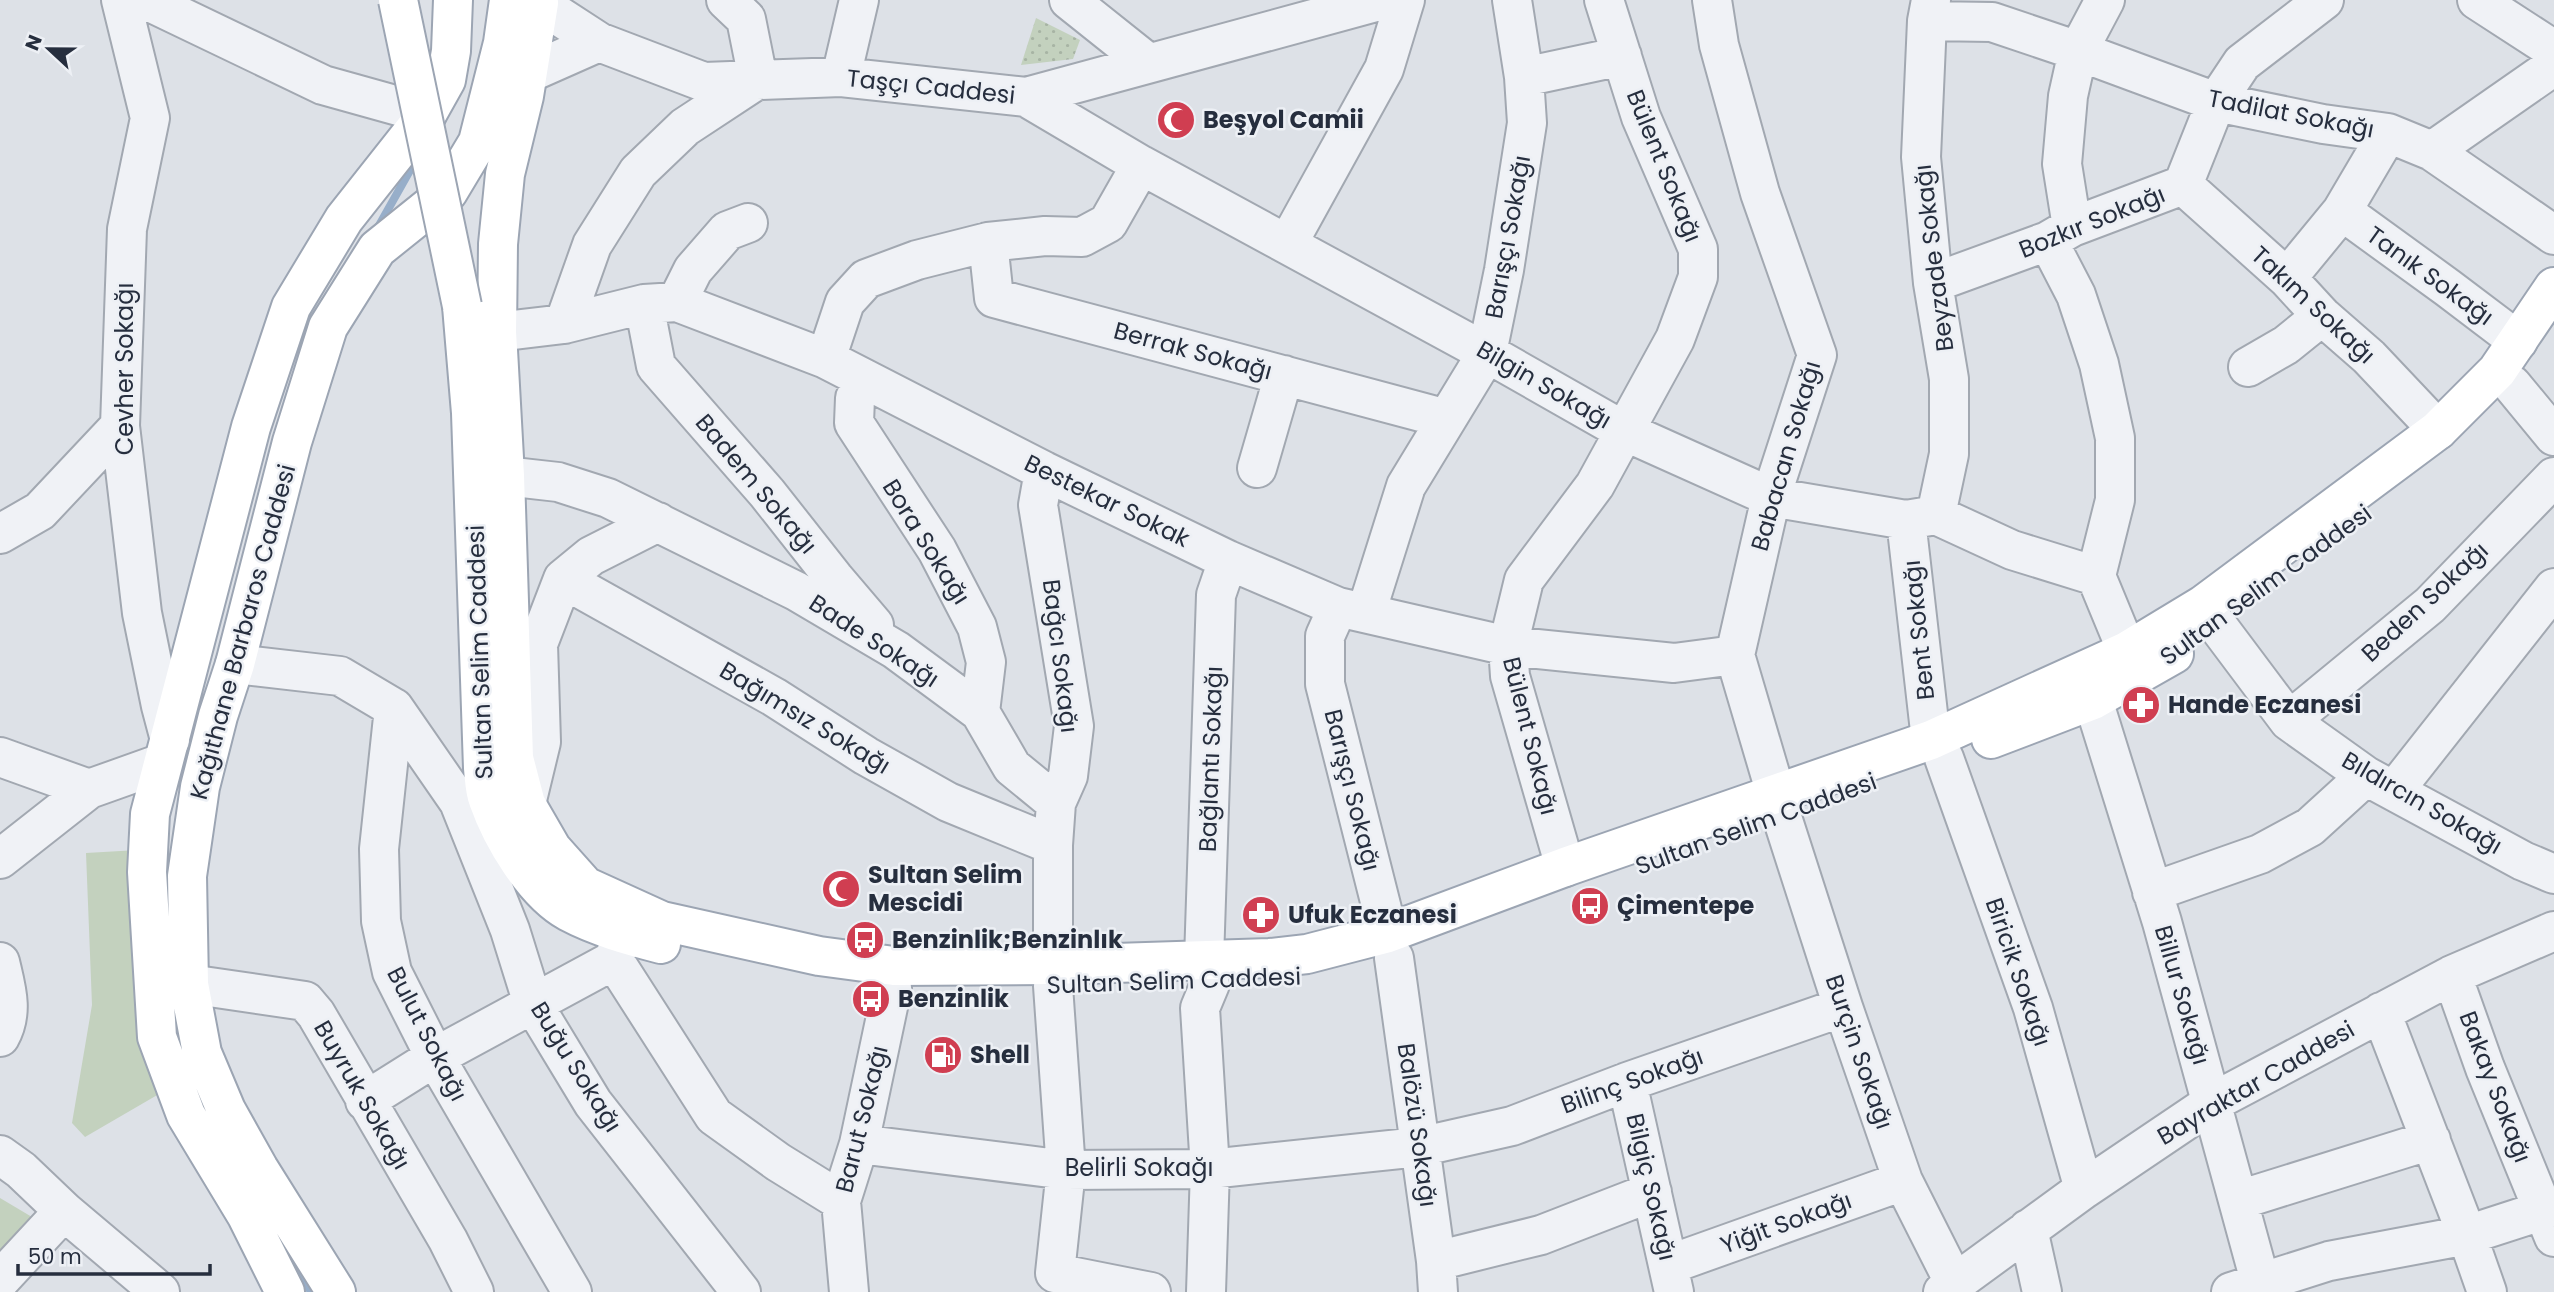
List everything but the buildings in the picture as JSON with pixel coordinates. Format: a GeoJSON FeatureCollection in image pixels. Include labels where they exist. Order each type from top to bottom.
{"type":"FeatureCollection","features":[{"type":"Feature","properties":{"kind":"main road","name":"Sultan Selim Caddesi"},"geometry":{"type":"LineString","coordinates":[[398,0],[462,306],[471,413],[482,755],[486,797],[517,857],[543,890],[618,947],[717,958],[804,975],[893,977],[1207,972],[1270,958],[1391,946],[1573,877],[1779,804],[2093,699],[2156,665],[2210,615],[2438,430],[2509,366],[2554,330]]}},
{"type":"Feature","properties":{"kind":"main road","name":"Kağıthane Barbaros Caddesi"},"geometry":{"type":"LineString","coordinates":[[285,1292],[247,1216],[186,1115],[157,1037],[147,872],[150,814],[251,427],[291,307],[344,219],[427,114],[446,80],[451,51],[453,0]]}},
{"type":"Feature","properties":{"kind":"main road","name":"Kağıthane Barbaros Caddesi"},"geometry":{"type":"LineString","coordinates":[[336,1292],[226,1110],[202,1053],[189,984],[187,876],[194,825],[212,740],[235,664],[292,442],[328,327],[377,248],[447,192],[478,142],[503,43],[528,1]]}},
{"type":"Feature","properties":{"kind":"main road","name":"Sultan Selim Caddesi"},"geometry":{"type":"LineString","coordinates":[[528,1],[529,73],[505,174],[498,244],[497,332],[505,476],[514,758],[526,804],[552,849],[584,886],[626,906],[662,922],[819,956],[893,977]]}},
{"type":"Feature","properties":{"kind":"main road","name":"Sultan Selim Caddesi"},"geometry":{"type":"LineString","coordinates":[[1937,749],[2127,651],[2210,615],[2363,516],[2460,434],[2509,366],[2554,287]]}},
{"type":"Feature","properties":{"kind":"main road"},"geometry":{"type":"LineString","coordinates":[[251,427],[292,442]]}},
{"type":"Feature","properties":{"kind":"main road"},"geometry":{"type":"LineString","coordinates":[[185,678],[235,664]]}},
{"type":"Feature","properties":{"kind":"street","name":"Cevher Sokağı"},"geometry":{"type":"LineString","coordinates":[[121,0],[150,118],[127,229],[120,426],[142,613],[161,706],[166,751]]}},
{"type":"Feature","properties":{"kind":"street"},"geometry":{"type":"LineString","coordinates":[[146,0],[323,85],[427,114]]}},
{"type":"Feature","properties":{"kind":"street"},"geometry":{"type":"LineString","coordinates":[[564,324],[592,245],[639,172],[685,127],[758,79],[746,19],[726,0]]}},
{"type":"Feature","properties":{"kind":"street"},"geometry":{"type":"LineString","coordinates":[[841,77],[859,0]]}},
{"type":"Feature","properties":{"kind":"street"},"geometry":{"type":"LineString","coordinates":[[1069,0],[1148,62]]}},
{"type":"Feature","properties":{"kind":"street","name":"Taşçı Caddesi"},"geometry":{"type":"LineString","coordinates":[[528,1],[600,42],[704,82],[841,77],[1026,97],[1383,0]]}},
{"type":"Feature","properties":{"kind":"street"},"geometry":{"type":"LineString","coordinates":[[1288,243],[1384,69],[1405,0]]}},
{"type":"Feature","properties":{"kind":"street","name":"Barışçı Sokağı"},"geometry":{"type":"LineString","coordinates":[[1391,946],[1325,684],[1325,636],[1352,610],[1406,486],[1488,353],[1527,123],[1524,77],[1512,0]]}},
{"type":"Feature","properties":{"kind":"street","name":"Bülent Sokağı"},"geometry":{"type":"LineString","coordinates":[[1573,877],[1510,676],[1508,646],[1524,580],[1595,485],[1675,339],[1698,277],[1698,249],[1641,117],[1604,0]]}},
{"type":"Feature","properties":{"kind":"street","name":"Babacan Sokağı"},"geometry":{"type":"LineString","coordinates":[[1712,0],[1719,44],[1760,193],[1816,355],[1771,498],[1735,655],[1779,804]]}},
{"type":"Feature","properties":{"kind":"street"},"geometry":{"type":"LineString","coordinates":[[2105,0],[2078,51],[2068,96],[2060,234],[2099,364],[2115,438],[2115,500],[2096,576],[2127,651]]}},
{"type":"Feature","properties":{"kind":"street","name":"Bozkır Sokağı"},"geometry":{"type":"LineString","coordinates":[[1933,283],[2183,186],[2216,102],[2242,63],[2324,0]]}},
{"type":"Feature","properties":{"kind":"street"},"geometry":{"type":"LineString","coordinates":[[2477,0],[2554,50]]}},
{"type":"Feature","properties":{"kind":"street","name":"Tadilat Sokağı"},"geometry":{"type":"LineString","coordinates":[[1929,11],[1992,22],[2216,102],[2323,124],[2388,133],[2432,151],[2554,235]]}},
{"type":"Feature","properties":{"kind":"street","name":"Beyzade Sokağı"},"geometry":{"type":"LineString","coordinates":[[1921,517],[1949,454],[1949,379],[1933,283],[1921,157],[1929,11]]}},
{"type":"Feature","properties":{"kind":"street"},"geometry":{"type":"LineString","coordinates":[[529,73],[600,42]]}},
{"type":"Feature","properties":{"kind":"street"},"geometry":{"type":"LineString","coordinates":[[1524,77],[1622,56]]}},
{"type":"Feature","properties":{"kind":"street"},"geometry":{"type":"LineString","coordinates":[[2432,151],[2554,66]]}},
{"type":"Feature","properties":{"kind":"street","name":"Bilgin Sokağı"},"geometry":{"type":"LineString","coordinates":[[1026,97],[1141,165],[1488,353],[1624,431],[1771,498],[1921,517],[2012,550],[2096,576]]}},
{"type":"Feature","properties":{"kind":"street"},"geometry":{"type":"LineString","coordinates":[[2287,278],[2342,212],[2388,133]]}},
{"type":"Feature","properties":{"kind":"street"},"geometry":{"type":"LineString","coordinates":[[826,359],[845,302],[866,279],[917,260],[988,242],[1045,236],[1082,237],[1108,222],[1141,165]]}},
{"type":"Feature","properties":{"kind":"street","name":"Takım Sokağı"},"geometry":{"type":"LineString","coordinates":[[2183,186],[2287,278],[2322,316],[2370,357],[2438,430]]}},
{"type":"Feature","properties":{"kind":"street","name":"Tanık Sokağı"},"geometry":{"type":"LineString","coordinates":[[2342,212],[2448,288],[2509,366],[2554,436]]}},
{"type":"Feature","properties":{"kind":"street"},"geometry":{"type":"LineString","coordinates":[[497,332],[564,324],[661,303],[727,231],[748,223]]}},
{"type":"Feature","properties":{"kind":"street","name":"Berrak Sokağı"},"geometry":{"type":"LineString","coordinates":[[988,242],[995,298],[1447,419]]}},
{"type":"Feature","properties":{"kind":"street","name":"Bestekar Sokak"},"geometry":{"type":"LineString","coordinates":[[661,303],[826,359],[1044,471],[1228,560],[1352,610],[1508,646],[1674,663],[1735,655]]}},
{"type":"Feature","properties":{"kind":"street","name":"Badem Sokağı"},"geometry":{"type":"LineString","coordinates":[[661,303],[656,366],[767,493],[834,578],[896,650]]}},
{"type":"Feature","properties":{"kind":"street"},"geometry":{"type":"LineString","coordinates":[[2248,367],[2286,345],[2322,316]]}},
{"type":"Feature","properties":{"kind":"street"},"geometry":{"type":"LineString","coordinates":[[1257,468],[1284,375]]}},
{"type":"Feature","properties":{"kind":"street","name":"Bora Sokağı"},"geometry":{"type":"LineString","coordinates":[[866,380],[855,398],[853,423],[937,550],[977,627],[986,662],[979,712]]}},
{"type":"Feature","properties":{"kind":"street"},"geometry":{"type":"LineString","coordinates":[[0,534],[40,511],[120,426]]}},
{"type":"Feature","properties":{"kind":"street","name":"Bağcı Sokağı"},"geometry":{"type":"LineString","coordinates":[[1044,471],[1038,505],[1074,726],[1068,775],[1056,803],[1053,845],[1053,975],[1066,1170],[1055,1273],[1151,1292]]}},
{"type":"Feature","properties":{"kind":"street","name":"Bade Sokağı"},"geometry":{"type":"LineString","coordinates":[[505,476],[558,482],[583,489],[658,522],[796,591],[896,650],[979,712],[1012,766],[1056,803]]}},
{"type":"Feature","properties":{"kind":"street","name":"Beden Sokağı"},"geometry":{"type":"LineString","coordinates":[[2290,721],[2430,605],[2554,477]]}},
{"type":"Feature","properties":{"kind":"street","name":"Bent Sokağı"},"geometry":{"type":"LineString","coordinates":[[1921,517],[1937,749]]}},
{"type":"Feature","properties":{"kind":"street"},"geometry":{"type":"LineString","coordinates":[[526,804],[541,742],[538,645],[563,579],[591,556],[658,522]]}},
{"type":"Feature","properties":{"kind":"street","name":"Bağlantı Sokağı"},"geometry":{"type":"LineString","coordinates":[[1206,1292],[1210,1169],[1200,1008],[1207,972],[1216,595],[1228,560]]}},
{"type":"Feature","properties":{"kind":"street","name":"Bağımsız Sokağı"},"geometry":{"type":"LineString","coordinates":[[563,579],[774,697],[866,756],[948,802],[1053,845]]}},
{"type":"Feature","properties":{"kind":"street"},"geometry":{"type":"LineString","coordinates":[[2152,892],[2260,854],[2380,784],[2554,589]]}},
{"type":"Feature","properties":{"kind":"street","name":"Bıldırcın Sokağı"},"geometry":{"type":"LineString","coordinates":[[2210,615],[2290,721],[2380,784],[2523,861],[2554,874]]}},
{"type":"Feature","properties":{"kind":"street"},"geometry":{"type":"LineString","coordinates":[[235,664],[340,676],[394,708]]}},
{"type":"Feature","properties":{"kind":"street","name":"Billur Sokağı"},"geometry":{"type":"LineString","coordinates":[[2093,699],[2213,1102],[2239,1200],[2252,1289]]}},
{"type":"Feature","properties":{"kind":"street","name":"Buğu Sokağı"},"geometry":{"type":"LineString","coordinates":[[394,708],[459,802],[510,930],[533,1003],[593,1103],[741,1292]]}},
{"type":"Feature","properties":{"kind":"street","name":"Bulut Sokağı"},"geometry":{"type":"LineString","coordinates":[[394,708],[379,849],[381,921],[392,972],[435,1057],[572,1292]]}},
{"type":"Feature","properties":{"kind":"street","name":"Biricik Sokağı"},"geometry":{"type":"LineString","coordinates":[[1937,749],[2033,1008],[2084,1189]]}},
{"type":"Feature","properties":{"kind":"street"},"geometry":{"type":"LineString","coordinates":[[0,859],[89,789],[166,751]]}},
{"type":"Feature","properties":{"kind":"street"},"geometry":{"type":"LineString","coordinates":[[0,757],[89,789]]}},
{"type":"Feature","properties":{"kind":"street","name":"Burçin Sokağı"},"geometry":{"type":"LineString","coordinates":[[1779,804],[1843,1007],[1903,1181],[1949,1288]]}},
{"type":"Feature","properties":{"kind":"street","name":"Bayraktar Caddesi"},"geometry":{"type":"LineString","coordinates":[[1949,1288],[2084,1189],[2213,1102],[2452,975],[2554,932]]}},
{"type":"Feature","properties":{"kind":"street","name":"Balözü Sokağı"},"geometry":{"type":"LineString","coordinates":[[1391,946],[1437,1276]]}},
{"type":"Feature","properties":{"kind":"street"},"geometry":{"type":"LineString","coordinates":[[365,1101],[435,1057],[533,1003],[618,947],[714,1115],[779,1162],[841,1201]]}},
{"type":"Feature","properties":{"kind":"street"},"geometry":{"type":"LineString","coordinates":[[0,962],[9,1001],[6,1026],[0,1037]]}},
{"type":"Feature","properties":{"kind":"street","name":"Bakay Sokağı"},"geometry":{"type":"LineString","coordinates":[[2452,975],[2485,1068],[2549,1224]]}},
{"type":"Feature","properties":{"kind":"street","name":"Barut Sokağı"},"geometry":{"type":"LineString","coordinates":[[849,1292],[841,1201],[859,1144],[893,977]]}},
{"type":"Feature","properties":{"kind":"street","name":"Buyruk Sokağı"},"geometry":{"type":"LineString","coordinates":[[189,984],[305,1001],[316,1014],[448,1240],[474,1292]]}},
{"type":"Feature","properties":{"kind":"street","name":"Bilinç Sokağı"},"geometry":{"type":"LineString","coordinates":[[1419,1147],[1512,1126],[1627,1082],[1843,1007]]}},
{"type":"Feature","properties":{"kind":"street"},"geometry":{"type":"LineString","coordinates":[[2381,1012],[2487,1292]]}},
{"type":"Feature","properties":{"kind":"street","name":"Bilgiç Sokağı"},"geometry":{"type":"LineString","coordinates":[[1627,1082],[1671,1279]]}},
{"type":"Feature","properties":{"kind":"street"},"geometry":{"type":"LineString","coordinates":[[2239,1200],[2431,1140]]}},
{"type":"Feature","properties":{"kind":"street","name":"Belirli Sokağı"},"geometry":{"type":"LineString","coordinates":[[859,1144],[1066,1170],[1210,1169],[1419,1147]]}},
{"type":"Feature","properties":{"kind":"street"},"geometry":{"type":"LineString","coordinates":[[0,1155],[21,1170],[160,1292]]}},
{"type":"Feature","properties":{"kind":"street","name":"Yiğit Sokağı"},"geometry":{"type":"LineString","coordinates":[[1671,1279],[1903,1181]]}},
{"type":"Feature","properties":{"kind":"street"},"geometry":{"type":"LineString","coordinates":[[1437,1276],[1652,1192]]}},
{"type":"Feature","properties":{"kind":"street"},"geometry":{"type":"LineString","coordinates":[[0,1280],[64,1210]]}},
{"type":"Feature","properties":{"kind":"street"},"geometry":{"type":"LineString","coordinates":[[2252,1289],[2329,1261],[2467,1235],[2549,1224]]}},
{"type":"Feature","properties":{"kind":"street"},"geometry":{"type":"LineString","coordinates":[[2028,1229],[2042,1292]]}},
{"type":"Feature","properties":{"kind":"green space"},"geometry":{"type":"Polygon","coordinates":[[[1036,18],[1080,40],[1073,59],[1021,65],[1036,18]]]}},
{"type":"Feature","properties":{"kind":"green space"},"geometry":{"type":"Polygon","coordinates":[[[138,850],[159,1094],[85,1137],[72,1123],[92,1005],[86,853],[138,850]]]}},
{"type":"Feature","properties":{"kind":"green space"},"geometry":{"type":"Polygon","coordinates":[[[0,1198],[37,1220],[0,1263],[0,1198]]]}},
{"type":"Feature","properties":{"kind":"waterway"},"geometry":{"type":"LineString","coordinates":[[377,229],[417,158]]}},
{"type":"Feature","properties":{"kind":"waterway"},"geometry":{"type":"LineString","coordinates":[[289,1252],[311,1292]]}},
{"type":"Feature","properties":{"kind":"place","name":"Beşyol Camii"},"geometry":{"type":"Point","coordinates":[1176,120]}},
{"type":"Feature","properties":{"kind":"place","name":"Hande Eczanesi"},"geometry":{"type":"Point","coordinates":[2141,705]}},
{"type":"Feature","properties":{"kind":"place","name":"Sultan Selim Mescidi"},"geometry":{"type":"Point","coordinates":[841,889]}},
{"type":"Feature","properties":{"kind":"place","name":"Çimentepe"},"geometry":{"type":"Point","coordinates":[1590,906]}},
{"type":"Feature","properties":{"kind":"place","name":"Ufuk Eczanesi"},"geometry":{"type":"Point","coordinates":[1261,915]}},
{"type":"Feature","properties":{"kind":"place","name":"Benzinlik;Benzinlık"},"geometry":{"type":"Point","coordinates":[865,940]}},
{"type":"Feature","properties":{"kind":"place","name":"Benzinlik"},"geometry":{"type":"Point","coordinates":[871,999]}},
{"type":"Feature","properties":{"kind":"place","name":"Shell"},"geometry":{"type":"Point","coordinates":[943,1055]}}]}
